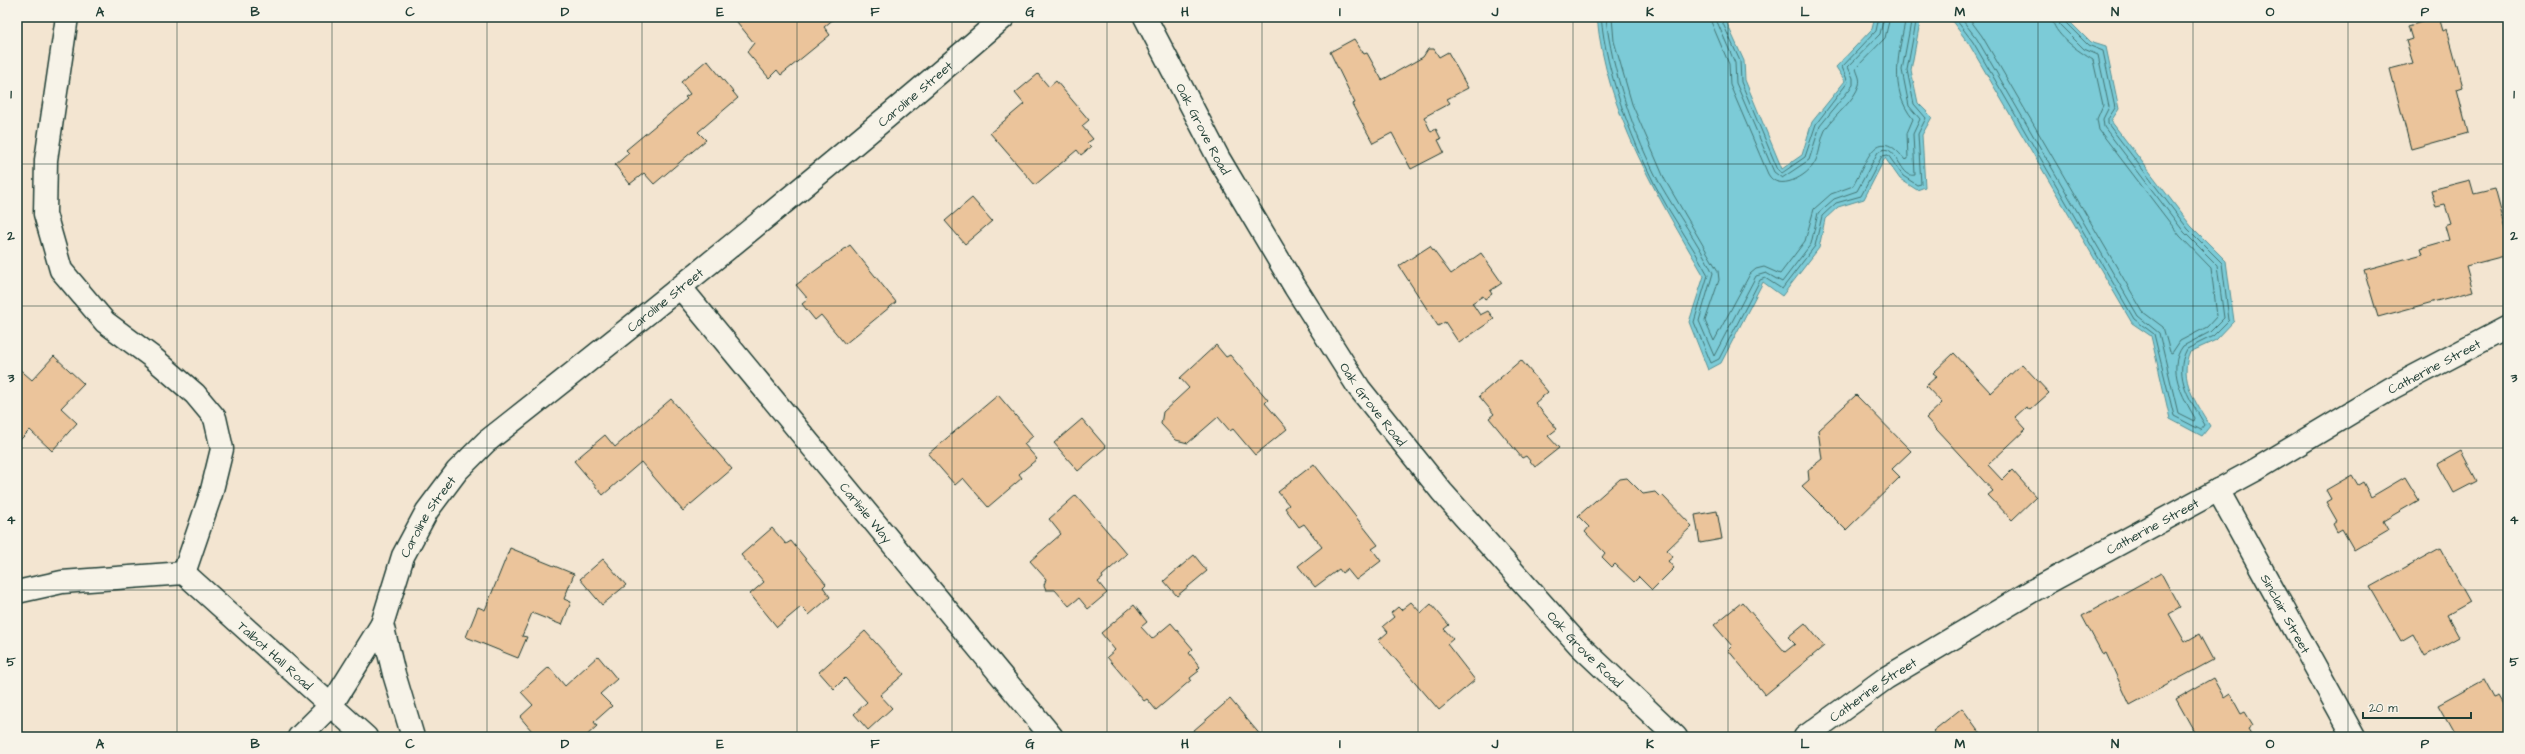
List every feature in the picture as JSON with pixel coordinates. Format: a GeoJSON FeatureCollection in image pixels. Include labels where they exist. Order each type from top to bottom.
{"type":"FeatureCollection","features":[{"type":"Feature","properties":{"kind":"street"},"geometry":{"type":"LineString","coordinates":[[17,592],[62,582],[184,573],[211,494],[222,449],[215,418],[195,394],[152,357],[104,322],[61,270],[46,214],[46,160],[67,17]]}},
{"type":"Feature","properties":{"kind":"street","name":"Caroline Street"},"geometry":{"type":"LineString","coordinates":[[299,737],[332,704],[382,624],[404,556],[427,511],[457,471],[486,442],[681,288],[896,111],[1004,17]]}},
{"type":"Feature","properties":{"kind":"street","name":"Oak Grove Road"},"geometry":{"type":"LineString","coordinates":[[1145,17],[1219,159],[1295,288],[1359,388],[1442,492],[1569,633],[1676,737]]}},
{"type":"Feature","properties":{"kind":"street","name":"Carlisle Way"},"geometry":{"type":"LineString","coordinates":[[681,288],[1052,737]]}},
{"type":"Feature","properties":{"kind":"street","name":"Catherine Street"},"geometry":{"type":"LineString","coordinates":[[1805,737],[1886,678],[2032,591],[2218,490],[2392,388],[2508,326]]}},
{"type":"Feature","properties":{"kind":"street","name":"Sinclair Street"},"geometry":{"type":"LineString","coordinates":[[2218,490],[2354,737]]}},
{"type":"Feature","properties":{"kind":"street","name":"Talbot Hall Road"},"geometry":{"type":"LineString","coordinates":[[184,573],[332,704],[366,737]]}},
{"type":"Feature","properties":{"kind":"street"},"geometry":{"type":"LineString","coordinates":[[382,624],[394,674],[413,737]]}},
{"type":"Feature","properties":{"kind":"water"},"geometry":{"type":"Polygon","coordinates":[[[1597,17],[1724,17],[1744,61],[1745,80],[1782,169],[1802,155],[1812,122],[1845,81],[1836,67],[1872,29],[1875,17],[1921,17],[1911,70],[1918,103],[1932,117],[1922,135],[1925,187],[1917,190],[1900,179],[1885,158],[1864,199],[1838,207],[1825,219],[1819,248],[1782,296],[1763,282],[1721,363],[1708,370],[1689,322],[1704,276],[1652,184],[1622,119],[1602,52],[1597,17]]]}},
{"type":"Feature","properties":{"kind":"water"},"geometry":{"type":"Polygon","coordinates":[[[1949,17],[2065,17],[2090,42],[2106,47],[2119,109],[2111,121],[2191,226],[2226,261],[2234,321],[2216,340],[2190,352],[2187,362],[2186,372],[2190,390],[2210,426],[2202,436],[2170,419],[2151,336],[2132,323],[1969,44],[1949,17]]]}},
{"type":"Feature","properties":{"kind":"building"},"geometry":{"type":"Polygon","coordinates":[[[733,17],[836,17],[824,27],[830,35],[781,75],[777,70],[769,78],[747,52],[754,43],[733,17]]]}},
{"type":"Feature","properties":{"kind":"building"},"geometry":{"type":"Polygon","coordinates":[[[2439,17],[2443,31],[2447,29],[2463,87],[2457,89],[2468,133],[2411,149],[2390,69],[2413,63],[2406,41],[2412,39],[2408,26],[2439,17]]]}},
{"type":"Feature","properties":{"kind":"building"},"geometry":{"type":"Polygon","coordinates":[[[1354,39],[1364,54],[1367,53],[1382,80],[1423,57],[1428,49],[1434,49],[1439,57],[1448,52],[1468,88],[1447,99],[1450,103],[1424,117],[1431,132],[1436,129],[1441,139],[1438,140],[1444,152],[1411,169],[1392,133],[1373,143],[1352,104],[1355,103],[1330,52],[1354,39]]]}},
{"type":"Feature","properties":{"kind":"building"},"geometry":{"type":"Polygon","coordinates":[[[707,60],[738,98],[698,132],[706,140],[654,184],[644,173],[630,184],[615,165],[629,153],[626,150],[687,99],[685,97],[690,94],[681,82],[707,60]]]}},
{"type":"Feature","properties":{"kind":"building"},"geometry":{"type":"Polygon","coordinates":[[[1038,74],[1049,87],[1056,81],[1089,120],[1082,126],[1093,139],[1087,143],[1091,147],[1081,155],[1077,150],[1035,185],[990,133],[1024,104],[1015,93],[1038,74]]]}},
{"type":"Feature","properties":{"kind":"building"},"geometry":{"type":"Polygon","coordinates":[[[2470,180],[2474,194],[2495,189],[2508,237],[2508,255],[2466,266],[2473,291],[2378,317],[2364,270],[2423,254],[2421,248],[2449,240],[2445,226],[2451,224],[2445,205],[2436,207],[2431,190],[2470,180]]]}},
{"type":"Feature","properties":{"kind":"building"},"geometry":{"type":"Polygon","coordinates":[[[972,198],[992,221],[965,244],[945,221],[972,198]]]}},
{"type":"Feature","properties":{"kind":"building"},"geometry":{"type":"Polygon","coordinates":[[[850,245],[896,302],[845,344],[821,315],[815,320],[802,304],[808,299],[796,285],[850,245]]]}},
{"type":"Feature","properties":{"kind":"building"},"geometry":{"type":"Polygon","coordinates":[[[1430,246],[1451,274],[1481,253],[1502,283],[1490,291],[1492,294],[1485,299],[1483,296],[1472,303],[1480,315],[1488,311],[1494,319],[1459,343],[1445,322],[1438,326],[1399,266],[1430,246]]]}},
{"type":"Feature","properties":{"kind":"building"},"geometry":{"type":"Polygon","coordinates":[[[1216,345],[1226,357],[1230,355],[1268,400],[1265,403],[1287,429],[1255,455],[1233,429],[1230,431],[1218,417],[1188,443],[1176,440],[1161,424],[1163,412],[1189,388],[1180,378],[1216,345]]]}},
{"type":"Feature","properties":{"kind":"building"},"geometry":{"type":"Polygon","coordinates":[[[1954,353],[1991,393],[2022,364],[2049,393],[2030,410],[2026,407],[2015,417],[2026,429],[1988,465],[2002,480],[2012,470],[2036,497],[2012,520],[1988,495],[1993,491],[1926,418],[1942,403],[1926,386],[1937,376],[1933,373],[1954,353]]]}},
{"type":"Feature","properties":{"kind":"building"},"geometry":{"type":"Polygon","coordinates":[[[54,356],[84,384],[61,408],[77,423],[52,451],[30,430],[17,443],[17,367],[32,380],[54,356]]]}},
{"type":"Feature","properties":{"kind":"building"},"geometry":{"type":"Polygon","coordinates":[[[1521,360],[1548,392],[1535,403],[1557,429],[1548,436],[1559,448],[1535,467],[1526,456],[1522,458],[1489,418],[1494,414],[1479,396],[1521,360]]]}},
{"type":"Feature","properties":{"kind":"building"},"geometry":{"type":"Polygon","coordinates":[[[998,395],[1033,436],[1024,444],[1037,459],[1019,474],[1022,478],[988,507],[963,478],[955,485],[928,454],[998,395]]]}},
{"type":"Feature","properties":{"kind":"building"},"geometry":{"type":"Polygon","coordinates":[[[1856,395],[1911,451],[1892,469],[1900,477],[1846,530],[1802,486],[1809,480],[1808,470],[1822,459],[1818,430],[1856,395]]]}},
{"type":"Feature","properties":{"kind":"building"},"geometry":{"type":"Polygon","coordinates":[[[671,399],[732,469],[683,511],[641,462],[603,495],[574,461],[605,435],[615,447],[671,399]]]}},
{"type":"Feature","properties":{"kind":"building"},"geometry":{"type":"Polygon","coordinates":[[[1082,419],[1106,447],[1078,471],[1054,443],[1082,419]]]}},
{"type":"Feature","properties":{"kind":"building"},"geometry":{"type":"Polygon","coordinates":[[[2461,451],[2477,481],[2454,493],[2438,464],[2461,451]]]}},
{"type":"Feature","properties":{"kind":"building"},"geometry":{"type":"Polygon","coordinates":[[[1314,464],[1378,545],[1372,549],[1381,561],[1356,580],[1347,569],[1342,573],[1339,569],[1315,587],[1298,566],[1322,547],[1304,524],[1299,527],[1285,508],[1289,505],[1278,492],[1314,464]]]}},
{"type":"Feature","properties":{"kind":"building"},"geometry":{"type":"Polygon","coordinates":[[[2352,475],[2358,485],[2363,482],[2371,497],[2405,477],[2419,500],[2383,521],[2388,530],[2354,550],[2342,529],[2337,532],[2333,524],[2337,521],[2326,502],[2331,499],[2326,490],[2352,475]]]}},
{"type":"Feature","properties":{"kind":"building"},"geometry":{"type":"Polygon","coordinates":[[[1627,478],[1643,494],[1655,492],[1660,497],[1662,495],[1692,526],[1667,550],[1673,557],[1668,561],[1674,568],[1652,590],[1639,577],[1634,582],[1615,564],[1612,567],[1602,557],[1605,553],[1585,532],[1589,527],[1578,516],[1620,479],[1627,478]]]}},
{"type":"Feature","properties":{"kind":"building"},"geometry":{"type":"Polygon","coordinates":[[[1076,495],[1127,554],[1102,576],[1103,578],[1098,582],[1107,593],[1088,609],[1079,598],[1069,606],[1055,590],[1046,590],[1044,585],[1046,579],[1030,561],[1061,534],[1049,519],[1076,495]]]}},
{"type":"Feature","properties":{"kind":"building"},"geometry":{"type":"Polygon","coordinates":[[[1717,511],[1722,539],[1700,543],[1695,515],[1717,511]]]}},
{"type":"Feature","properties":{"kind":"building"},"geometry":{"type":"Polygon","coordinates":[[[772,528],[786,544],[791,541],[826,584],[823,587],[830,597],[809,615],[801,607],[777,627],[750,594],[764,582],[741,555],[772,528]]]}},
{"type":"Feature","properties":{"kind":"building"},"geometry":{"type":"Polygon","coordinates":[[[510,548],[574,574],[564,599],[571,602],[562,625],[532,613],[522,636],[527,637],[518,658],[466,637],[478,607],[485,610],[510,548]]]}},
{"type":"Feature","properties":{"kind":"building"},"geometry":{"type":"Polygon","coordinates":[[[2440,548],[2470,602],[2447,615],[2459,637],[2425,656],[2413,634],[2401,641],[2370,587],[2440,548]]]}},
{"type":"Feature","properties":{"kind":"building"},"geometry":{"type":"Polygon","coordinates":[[[1194,555],[1207,571],[1177,596],[1164,581],[1194,555]]]}},
{"type":"Feature","properties":{"kind":"building"},"geometry":{"type":"Polygon","coordinates":[[[603,559],[626,585],[602,605],[580,579],[603,559]]]}},
{"type":"Feature","properties":{"kind":"building"},"geometry":{"type":"Polygon","coordinates":[[[2161,573],[2180,608],[2169,614],[2185,642],[2199,634],[2213,660],[2130,705],[2106,653],[2103,655],[2082,616],[2161,573]]]}},
{"type":"Feature","properties":{"kind":"building"},"geometry":{"type":"Polygon","coordinates":[[[1411,602],[1421,613],[1431,604],[1449,625],[1444,629],[1453,639],[1447,644],[1475,680],[1439,710],[1379,640],[1388,632],[1383,626],[1394,617],[1391,613],[1398,607],[1401,610],[1411,602]]]}},
{"type":"Feature","properties":{"kind":"building"},"geometry":{"type":"Polygon","coordinates":[[[1742,602],[1785,652],[1795,644],[1788,637],[1805,623],[1824,646],[1765,695],[1728,650],[1732,646],[1714,625],[1742,602]]]}},
{"type":"Feature","properties":{"kind":"building"},"geometry":{"type":"Polygon","coordinates":[[[1134,605],[1147,622],[1141,627],[1152,639],[1171,623],[1193,649],[1189,653],[1200,667],[1197,670],[1199,671],[1190,678],[1191,680],[1156,710],[1147,699],[1144,701],[1107,657],[1115,650],[1101,633],[1134,605]]]}},
{"type":"Feature","properties":{"kind":"building"},"geometry":{"type":"Polygon","coordinates":[[[865,631],[904,674],[880,695],[892,708],[868,730],[854,714],[867,702],[845,678],[834,689],[819,672],[865,631]]]}},
{"type":"Feature","properties":{"kind":"building"},"geometry":{"type":"Polygon","coordinates":[[[598,656],[617,679],[600,694],[612,706],[594,722],[597,726],[585,737],[537,737],[520,717],[533,705],[521,692],[549,667],[565,686],[598,656]]]}},
{"type":"Feature","properties":{"kind":"building"},"geometry":{"type":"Polygon","coordinates":[[[2213,678],[2224,698],[2230,694],[2241,714],[2245,712],[2253,725],[2248,729],[2253,737],[2184,737],[2194,731],[2176,699],[2213,678]]]}},
{"type":"Feature","properties":{"kind":"building"},"geometry":{"type":"Polygon","coordinates":[[[2484,680],[2494,698],[2499,696],[2508,711],[2508,733],[2500,737],[2456,737],[2438,705],[2484,680]]]}},
{"type":"Feature","properties":{"kind":"building"},"geometry":{"type":"Polygon","coordinates":[[[1230,699],[1262,737],[1186,737],[1230,699]]]}},
{"type":"Feature","properties":{"kind":"building"},"geometry":{"type":"Polygon","coordinates":[[[1962,708],[1983,737],[1938,737],[1933,731],[1962,708]]]}},
{"type":"Feature","properties":{"kind":"building"},"geometry":{"type":"Polygon","coordinates":[[[17,727],[28,737],[17,737],[17,727]]]}}]}
